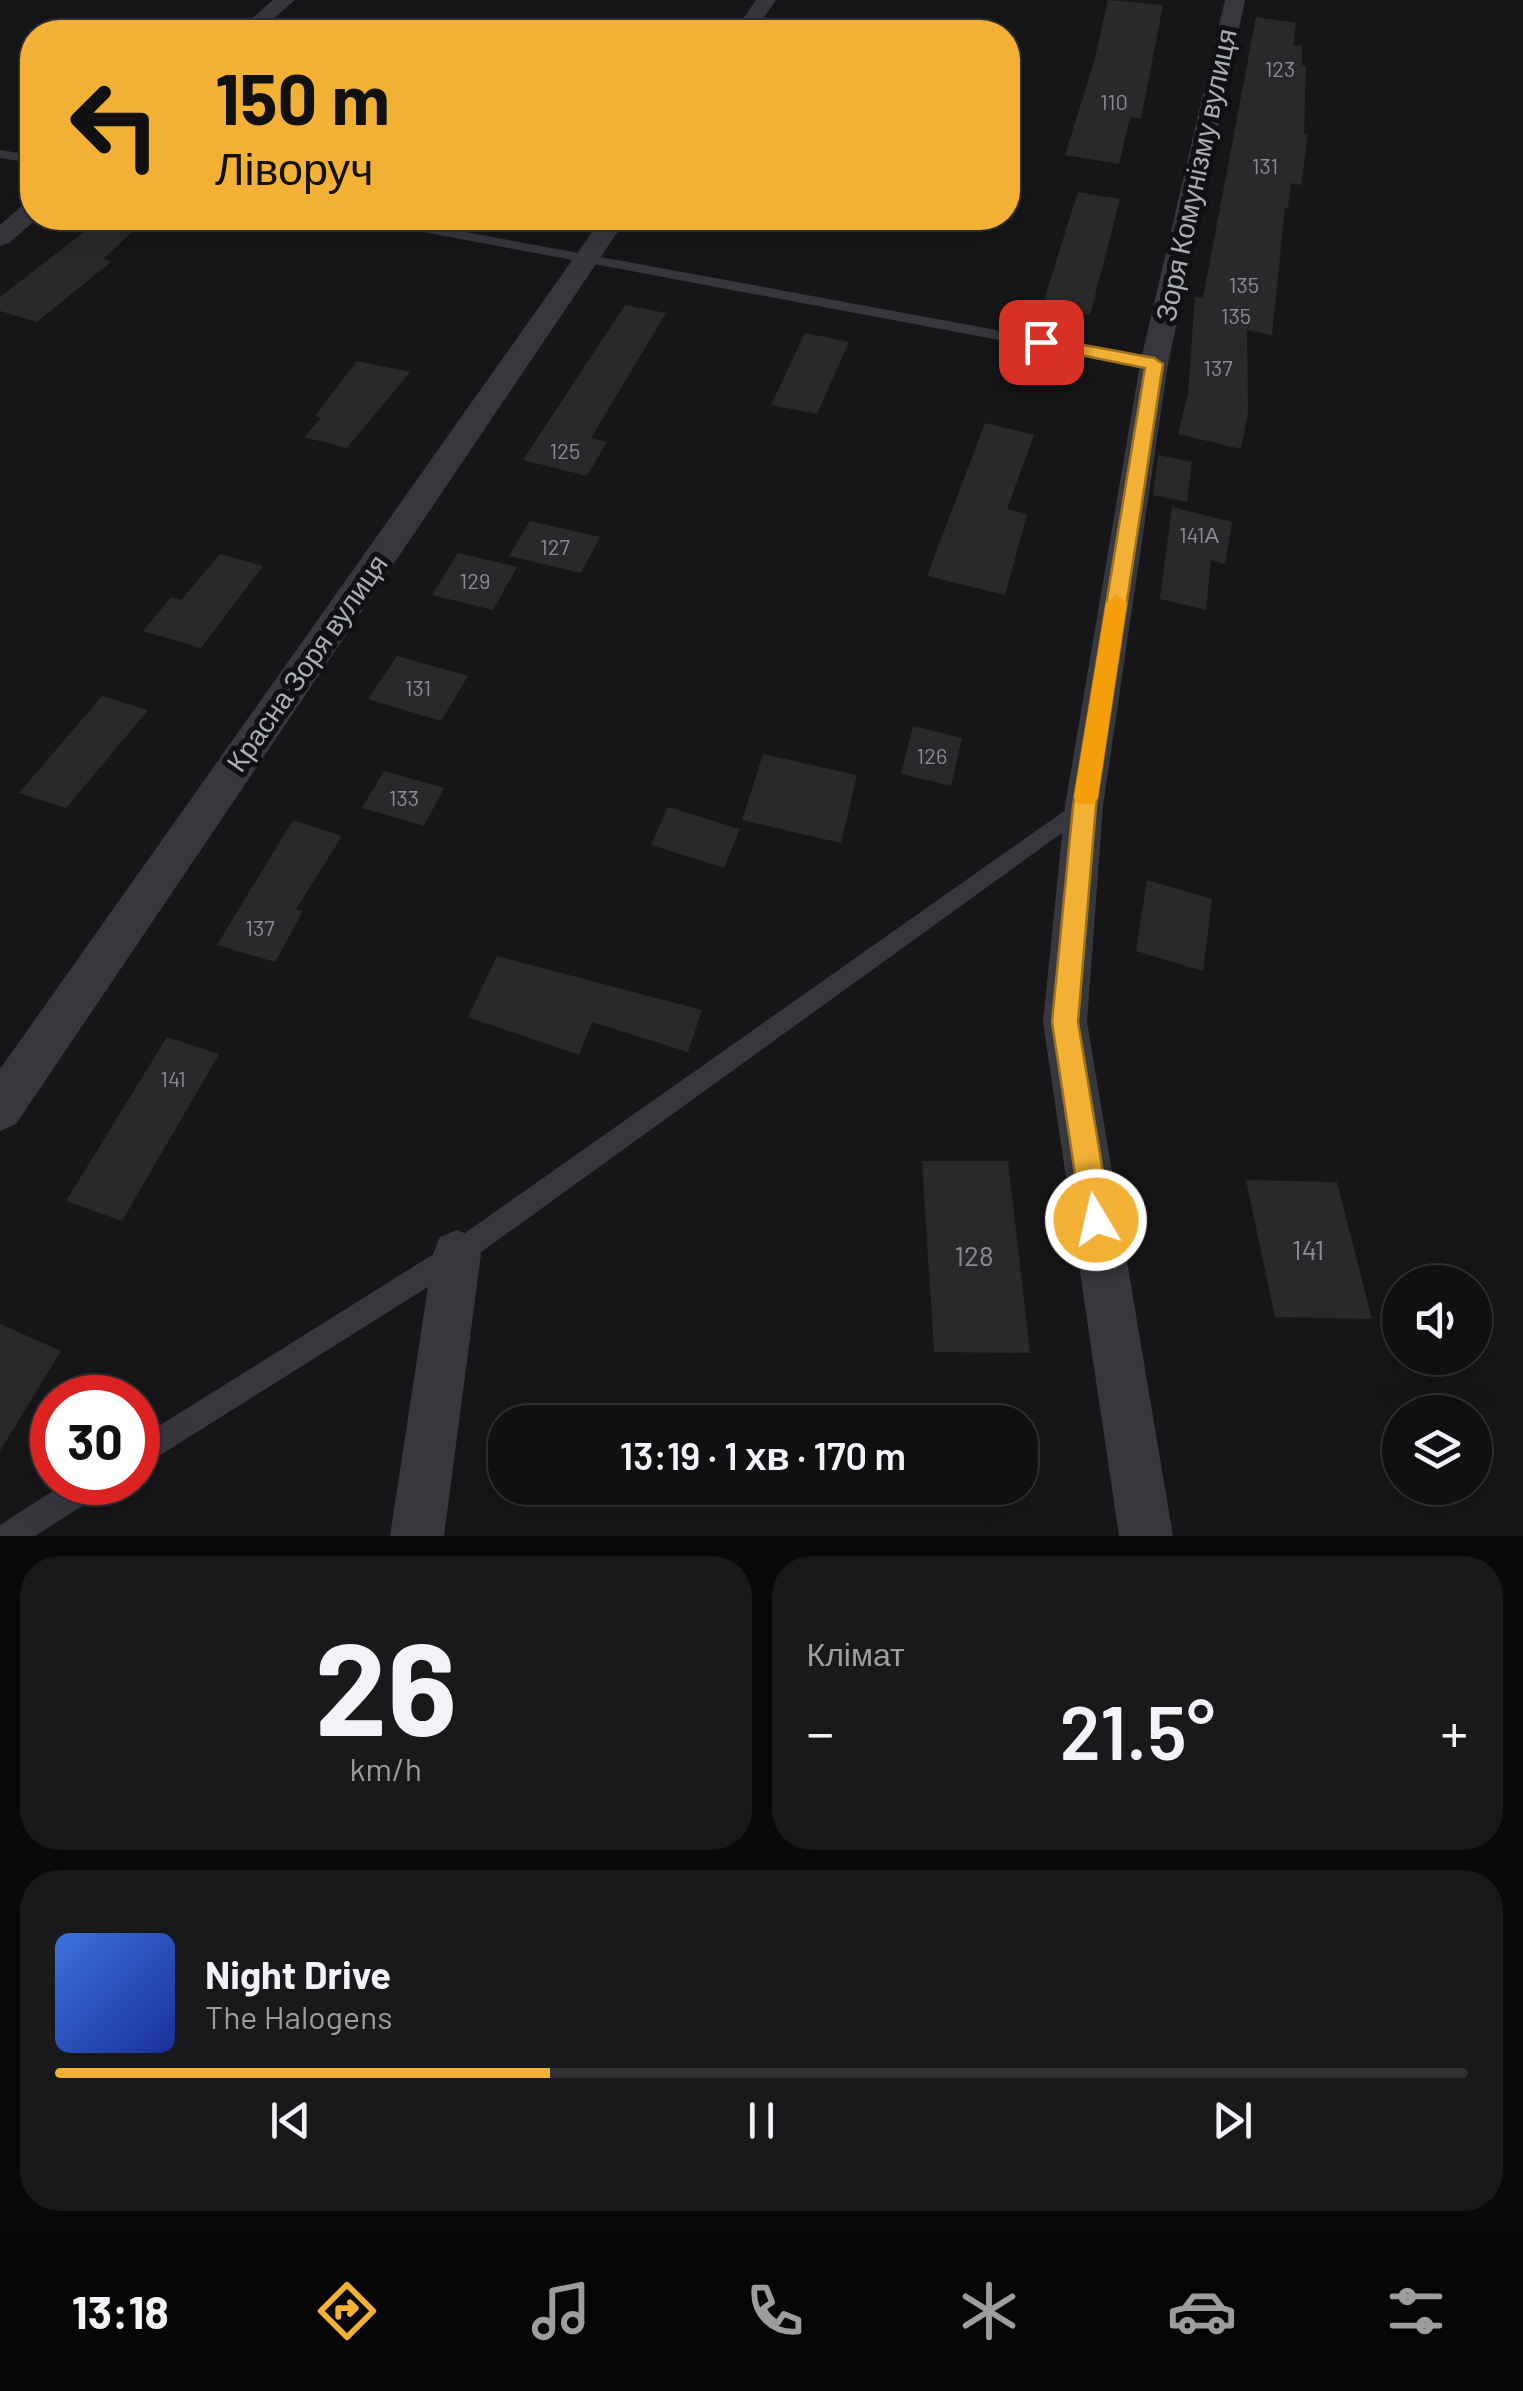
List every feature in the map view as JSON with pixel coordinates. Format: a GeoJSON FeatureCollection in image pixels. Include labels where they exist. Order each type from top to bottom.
{"type":"FeatureCollection","features":[{"type":"Feature","properties":{"kind":"street"},"geometry":{"type":"LineString","coordinates":[[261,20],[285,0]]}},
{"type":"Feature","properties":{"kind":"street","name":"Зоря Комунізму вулиця"},"geometry":{"type":"LineString","coordinates":[[1146,1536],[1065,1022],[1084,806],[1154,364],[1235,0]]}},
{"type":"Feature","properties":{"kind":"street"},"geometry":{"type":"LineString","coordinates":[[0,238],[20,220]]}},
{"type":"Feature","properties":{"kind":"street","name":"Красна Зоря вулиця"},"geometry":{"type":"LineString","coordinates":[[0,1108],[605,230]]}},
{"type":"Feature","properties":{"kind":"street"},"geometry":{"type":"LineString","coordinates":[[418,1536],[457,1254]]}},
{"type":"Feature","properties":{"kind":"lane"},"geometry":{"type":"LineString","coordinates":[[439,230],[1154,364]]}},
{"type":"Feature","properties":{"kind":"lane"},"geometry":{"type":"LineString","coordinates":[[160,1441],[457,1254],[1084,806]]}},
{"type":"Feature","properties":{"kind":"lane"},"geometry":{"type":"LineString","coordinates":[[8,1536],[57,1505]]}},
{"type":"Feature","properties":{"kind":"building"},"geometry":{"type":"Polygon","coordinates":[[[1108,0],[1163,5],[1141,119],[1130,117],[1119,164],[1065,155],[1094,62],[1108,0]]]}},
{"type":"Feature","properties":{"kind":"building"},"geometry":{"type":"Polygon","coordinates":[[[1256,17],[1296,23],[1293,45],[1302,46],[1302,65],[1306,66],[1304,134],[1308,134],[1301,185],[1291,183],[1288,208],[1285,207],[1272,335],[1247,330],[1248,412],[1241,449],[1178,434],[1188,393],[1195,296],[1203,298],[1256,17]]]}},
{"type":"Feature","properties":{"kind":"building"},"geometry":{"type":"Polygon","coordinates":[[[1078,192],[1120,199],[1090,315],[1042,306],[1078,192]]]}},
{"type":"Feature","properties":{"kind":"building"},"geometry":{"type":"Polygon","coordinates":[[[87,230],[134,230],[103,259],[112,261],[37,322],[0,311],[0,297],[87,230]]]}},
{"type":"Feature","properties":{"kind":"building"},"geometry":{"type":"Polygon","coordinates":[[[625,305],[666,313],[591,438],[607,442],[587,476],[523,460],[625,305]]]}},
{"type":"Feature","properties":{"kind":"building"},"geometry":{"type":"Polygon","coordinates":[[[805,333],[849,342],[817,414],[771,405],[805,333]]]}},
{"type":"Feature","properties":{"kind":"building"},"geometry":{"type":"Polygon","coordinates":[[[357,361],[410,372],[347,448],[304,437],[321,418],[315,416],[357,361]]]}},
{"type":"Feature","properties":{"kind":"building"},"geometry":{"type":"Polygon","coordinates":[[[985,423],[1034,435],[1007,509],[1027,514],[1005,595],[927,576],[985,423]]]}},
{"type":"Feature","properties":{"kind":"building"},"geometry":{"type":"Polygon","coordinates":[[[1158,455],[1192,462],[1187,502],[1153,495],[1158,455]]]}},
{"type":"Feature","properties":{"kind":"building"},"geometry":{"type":"Polygon","coordinates":[[[1172,507],[1232,522],[1225,564],[1211,560],[1206,610],[1160,599],[1172,507]]]}},
{"type":"Feature","properties":{"kind":"building"},"geometry":{"type":"Polygon","coordinates":[[[530,521],[600,537],[581,573],[509,556],[530,521]]]}},
{"type":"Feature","properties":{"kind":"building"},"geometry":{"type":"Polygon","coordinates":[[[458,553],[517,567],[493,610],[432,595],[458,553]]]}},
{"type":"Feature","properties":{"kind":"building"},"geometry":{"type":"Polygon","coordinates":[[[220,554],[263,566],[201,648],[143,631],[171,597],[181,600],[220,554]]]}},
{"type":"Feature","properties":{"kind":"building"},"geometry":{"type":"Polygon","coordinates":[[[397,656],[468,676],[441,721],[368,699],[397,656]]]}},
{"type":"Feature","properties":{"kind":"building"},"geometry":{"type":"Polygon","coordinates":[[[102,696],[148,710],[66,808],[19,793],[102,696]]]}},
{"type":"Feature","properties":{"kind":"building"},"geometry":{"type":"Polygon","coordinates":[[[913,726],[962,738],[951,786],[901,774],[913,726]]]}},
{"type":"Feature","properties":{"kind":"building"},"geometry":{"type":"Polygon","coordinates":[[[763,754],[857,775],[841,843],[742,820],[763,754]]]}},
{"type":"Feature","properties":{"kind":"building"},"geometry":{"type":"Polygon","coordinates":[[[384,771],[444,788],[424,826],[362,808],[384,771]]]}},
{"type":"Feature","properties":{"kind":"building"},"geometry":{"type":"Polygon","coordinates":[[[668,807],[740,829],[724,868],[651,845],[668,807]]]}},
{"type":"Feature","properties":{"kind":"building"},"geometry":{"type":"Polygon","coordinates":[[[293,820],[342,836],[296,909],[303,911],[275,962],[217,945],[293,820]]]}},
{"type":"Feature","properties":{"kind":"building"},"geometry":{"type":"Polygon","coordinates":[[[1147,880],[1212,899],[1203,971],[1136,951],[1147,880]]]}},
{"type":"Feature","properties":{"kind":"building"},"geometry":{"type":"Polygon","coordinates":[[[497,956],[702,1010],[688,1052],[592,1022],[579,1055],[468,1017],[497,956]]]}},
{"type":"Feature","properties":{"kind":"building"},"geometry":{"type":"Polygon","coordinates":[[[167,1037],[219,1054],[122,1221],[66,1201],[167,1037]]]}},
{"type":"Feature","properties":{"kind":"building"},"geometry":{"type":"Polygon","coordinates":[[[922,1161],[1008,1161],[1030,1353],[934,1352],[922,1161]]]}},
{"type":"Feature","properties":{"kind":"building"},"geometry":{"type":"Polygon","coordinates":[[[1246,1180],[1337,1182],[1372,1319],[1275,1317],[1246,1180]]]}},
{"type":"Feature","properties":{"kind":"building"},"geometry":{"type":"Polygon","coordinates":[[[0,1324],[61,1351],[46,1375],[30,1375],[30,1402],[0,1451],[0,1324]]]}},
{"type":"Feature","properties":{"kind":"slow traffic"},"geometry":{"type":"LineString","coordinates":[[1086,797],[1116,603]]}},
{"type":"Feature","properties":{"kind":"route"},"geometry":{"type":"LineString","coordinates":[[1041,342],[1154,364],[1084,806],[1065,1022],[1096,1220]]}}]}
